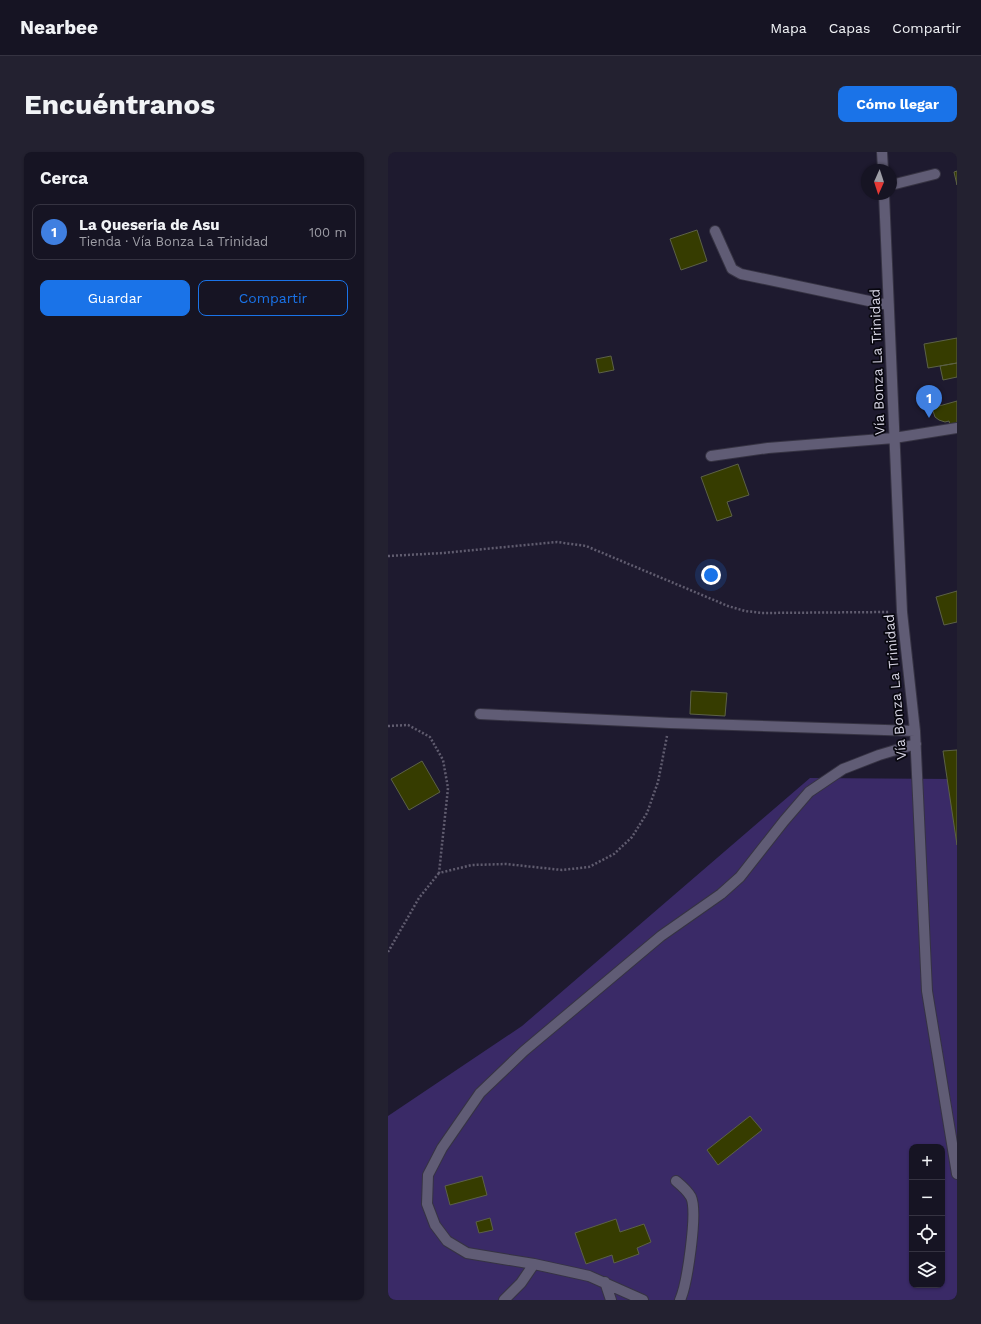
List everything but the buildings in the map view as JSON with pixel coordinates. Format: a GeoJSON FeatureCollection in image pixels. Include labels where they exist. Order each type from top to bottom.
{"type":"FeatureCollection","features":[{"type":"Feature","properties":{"kind":"street"},"geometry":{"type":"LineString","coordinates":[[882,152],[883,164]]}},
{"type":"Feature","properties":{"kind":"street"},"geometry":{"type":"LineString","coordinates":[[897,184],[935,174]]}},
{"type":"Feature","properties":{"kind":"street","name":"Vía Bonza La Trinidad"},"geometry":{"type":"LineString","coordinates":[[884,200],[902,612],[916,744],[927,991],[957,1174]]}},
{"type":"Feature","properties":{"kind":"street"},"geometry":{"type":"LineString","coordinates":[[715,231],[732,269],[741,274],[888,305]]}},
{"type":"Feature","properties":{"kind":"street"},"geometry":{"type":"LineString","coordinates":[[711,456],[768,448],[894,438],[957,428]]}},
{"type":"Feature","properties":{"kind":"street"},"geometry":{"type":"LineString","coordinates":[[480,714],[670,723],[915,731]]}},
{"type":"Feature","properties":{"kind":"street"},"geometry":{"type":"LineString","coordinates":[[643,1300],[589,1276],[534,1264],[467,1253],[447,1241],[434,1225],[428,1204],[428,1175],[442,1148],[480,1093],[524,1051],[661,936],[721,894],[740,877],[809,792],[843,769],[879,755],[916,744]]}},
{"type":"Feature","properties":{"kind":"street"},"geometry":{"type":"LineString","coordinates":[[676,1181],[686,1189],[694,1208],[684,1289],[680,1300]]}},
{"type":"Feature","properties":{"kind":"street"},"geometry":{"type":"LineString","coordinates":[[504,1300],[520,1283],[534,1264]]}},
{"type":"Feature","properties":{"kind":"street"},"geometry":{"type":"LineString","coordinates":[[605,1282],[611,1300]]}},
{"type":"Feature","properties":{"kind":"path"},"geometry":{"type":"LineString","coordinates":[[388,556],[443,553],[557,542],[586,546],[728,606],[745,611],[762,613],[902,612]]}},
{"type":"Feature","properties":{"kind":"path"},"geometry":{"type":"LineString","coordinates":[[439,873],[472,865],[506,864],[562,870],[589,867],[614,854],[632,837],[648,813],[658,782],[670,723]]}},
{"type":"Feature","properties":{"kind":"path"},"geometry":{"type":"LineString","coordinates":[[388,726],[408,725],[430,737],[444,760],[448,788],[439,873],[419,898],[388,952]]}},
{"type":"Feature","properties":{"kind":"shaded area"},"geometry":{"type":"Polygon","coordinates":[[[810,778],[953,779],[957,804],[957,1300],[388,1300],[388,1116],[522,1026],[810,778]]]}},
{"type":"Feature","properties":{"kind":"place","name":"La Queseria de Asu"},"geometry":{"type":"Point","coordinates":[929,418]}}]}
